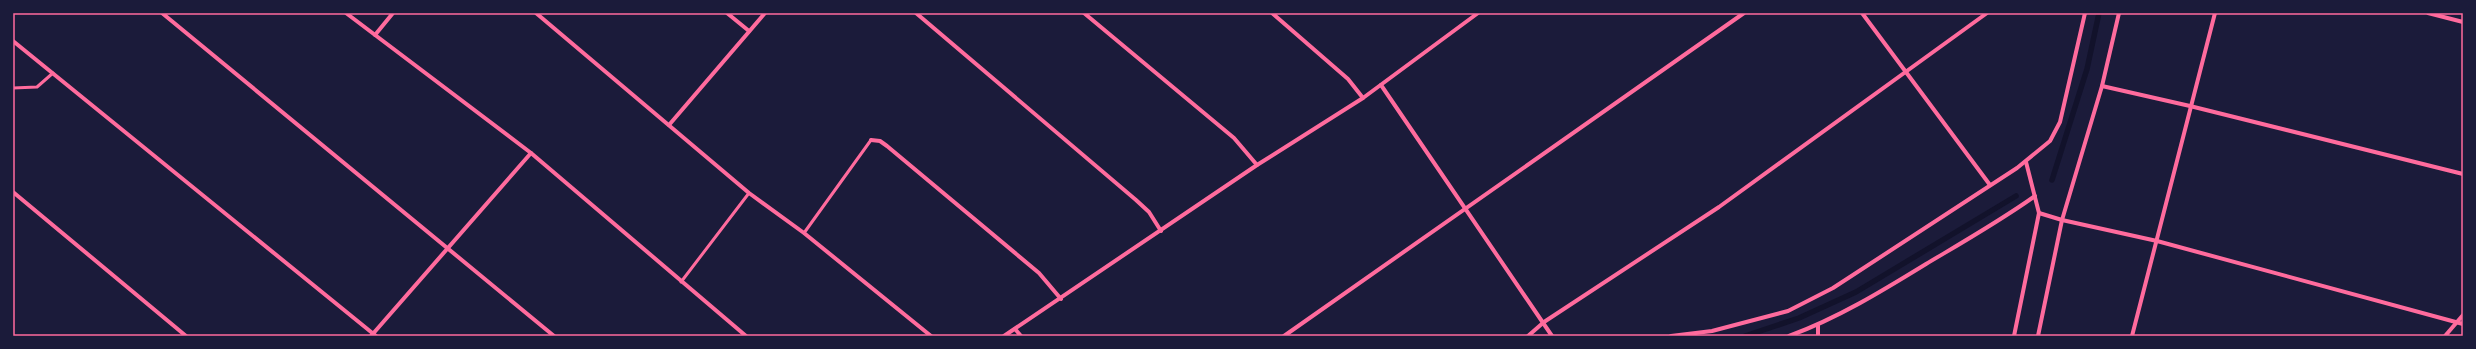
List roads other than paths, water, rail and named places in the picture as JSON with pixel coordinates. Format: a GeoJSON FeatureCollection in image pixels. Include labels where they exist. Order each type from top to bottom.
{"type":"FeatureCollection","features":[{"type":"Feature","properties":{"kind":"street"},"geometry":{"type":"LineString","coordinates":[[162,13],[554,336]]}},
{"type":"Feature","properties":{"kind":"street"},"geometry":{"type":"LineString","coordinates":[[346,13],[531,153],[746,336]]}},
{"type":"Feature","properties":{"kind":"street"},"geometry":{"type":"LineString","coordinates":[[375,35],[393,13]]}},
{"type":"Feature","properties":{"kind":"street"},"geometry":{"type":"LineString","coordinates":[[536,13],[749,193],[804,233],[931,336]]}},
{"type":"Feature","properties":{"kind":"street"},"geometry":{"type":"LineString","coordinates":[[727,13],[749,31]]}},
{"type":"Feature","properties":{"kind":"street"},"geometry":{"type":"LineString","coordinates":[[669,126],[765,13]]}},
{"type":"Feature","properties":{"kind":"street"},"geometry":{"type":"LineString","coordinates":[[916,13],[1136,200],[1149,212],[1161,231]]}},
{"type":"Feature","properties":{"kind":"street"},"geometry":{"type":"LineString","coordinates":[[1084,13],[1234,138],[1257,165]]}},
{"type":"Feature","properties":{"kind":"street"},"geometry":{"type":"LineString","coordinates":[[1272,13],[1348,79],[1363,98]]}},
{"type":"Feature","properties":{"kind":"street"},"geometry":{"type":"LineString","coordinates":[[1004,336],[1061,299],[1257,165],[1363,98],[1478,13]]}},
{"type":"Feature","properties":{"kind":"street"},"geometry":{"type":"LineString","coordinates":[[1284,336],[1466,210],[1744,13]]}},
{"type":"Feature","properties":{"kind":"street"},"geometry":{"type":"LineString","coordinates":[[1862,13],[1903,71],[1990,186]]}},
{"type":"Feature","properties":{"kind":"street"},"geometry":{"type":"LineString","coordinates":[[1528,336],[1544,322],[1718,207],[1903,71],[1987,13]]}},
{"type":"Feature","properties":{"kind":"street"},"geometry":{"type":"LineString","coordinates":[[1671,336],[1712,331],[1788,311],[1833,288],[2026,162],[2050,141],[2060,122],[2085,13]]}},
{"type":"Feature","properties":{"kind":"street"},"geometry":{"type":"LineString","coordinates":[[2038,336],[2062,220],[2102,86],[2119,13]]}},
{"type":"Feature","properties":{"kind":"street"},"geometry":{"type":"LineString","coordinates":[[2132,336],[2158,241],[2190,106],[2215,13]]}},
{"type":"Feature","properties":{"kind":"street"},"geometry":{"type":"LineString","coordinates":[[2428,13],[2463,22]]}},
{"type":"Feature","properties":{"kind":"street"},"geometry":{"type":"LineString","coordinates":[[13,41],[374,335],[446,248],[531,153]]}},
{"type":"Feature","properties":{"kind":"street"},"geometry":{"type":"LineString","coordinates":[[1381,85],[1544,322],[1552,336]]}},
{"type":"Feature","properties":{"kind":"street"},"geometry":{"type":"LineString","coordinates":[[2102,86],[2190,106],[2463,174]]}},
{"type":"Feature","properties":{"kind":"street"},"geometry":{"type":"LineString","coordinates":[[871,140],[880,141],[887,146],[1039,273],[1061,299]]}},
{"type":"Feature","properties":{"kind":"street"},"geometry":{"type":"LineString","coordinates":[[2014,336],[2039,213],[2026,162]]}},
{"type":"Feature","properties":{"kind":"street"},"geometry":{"type":"LineString","coordinates":[[13,192],[186,336]]}},
{"type":"Feature","properties":{"kind":"street"},"geometry":{"type":"LineString","coordinates":[[1789,336],[1818,325],[1858,305],[2008,215],[2035,196]]}},
{"type":"Feature","properties":{"kind":"street"},"geometry":{"type":"LineString","coordinates":[[2039,213],[2062,220],[2158,241],[2456,324],[2463,324]]}},
{"type":"Feature","properties":{"kind":"street"},"geometry":{"type":"LineString","coordinates":[[2446,336],[2463,315]]}},
{"type":"Feature","properties":{"kind":"street"},"geometry":{"type":"LineString","coordinates":[[1818,325],[1818,336]]}},
{"type":"Feature","properties":{"kind":"street"},"geometry":{"type":"LineString","coordinates":[[1015,329],[1021,336]]}},
{"type":"Feature","properties":{"kind":"lane"},"geometry":{"type":"LineString","coordinates":[[13,88],[37,87],[53,74]]}},
{"type":"Feature","properties":{"kind":"lane"},"geometry":{"type":"LineString","coordinates":[[804,233],[871,140]]}},
{"type":"Feature","properties":{"kind":"lane"},"geometry":{"type":"LineString","coordinates":[[681,282],[749,193]]}},
{"type":"Feature","properties":{"kind":"waterway"},"geometry":{"type":"LineString","coordinates":[[2052,180],[2087,69],[2099,13]]}},
{"type":"Feature","properties":{"kind":"waterway"},"geometry":{"type":"LineString","coordinates":[[1745,336],[1799,318],[1856,292],[2016,196]]}}]}
